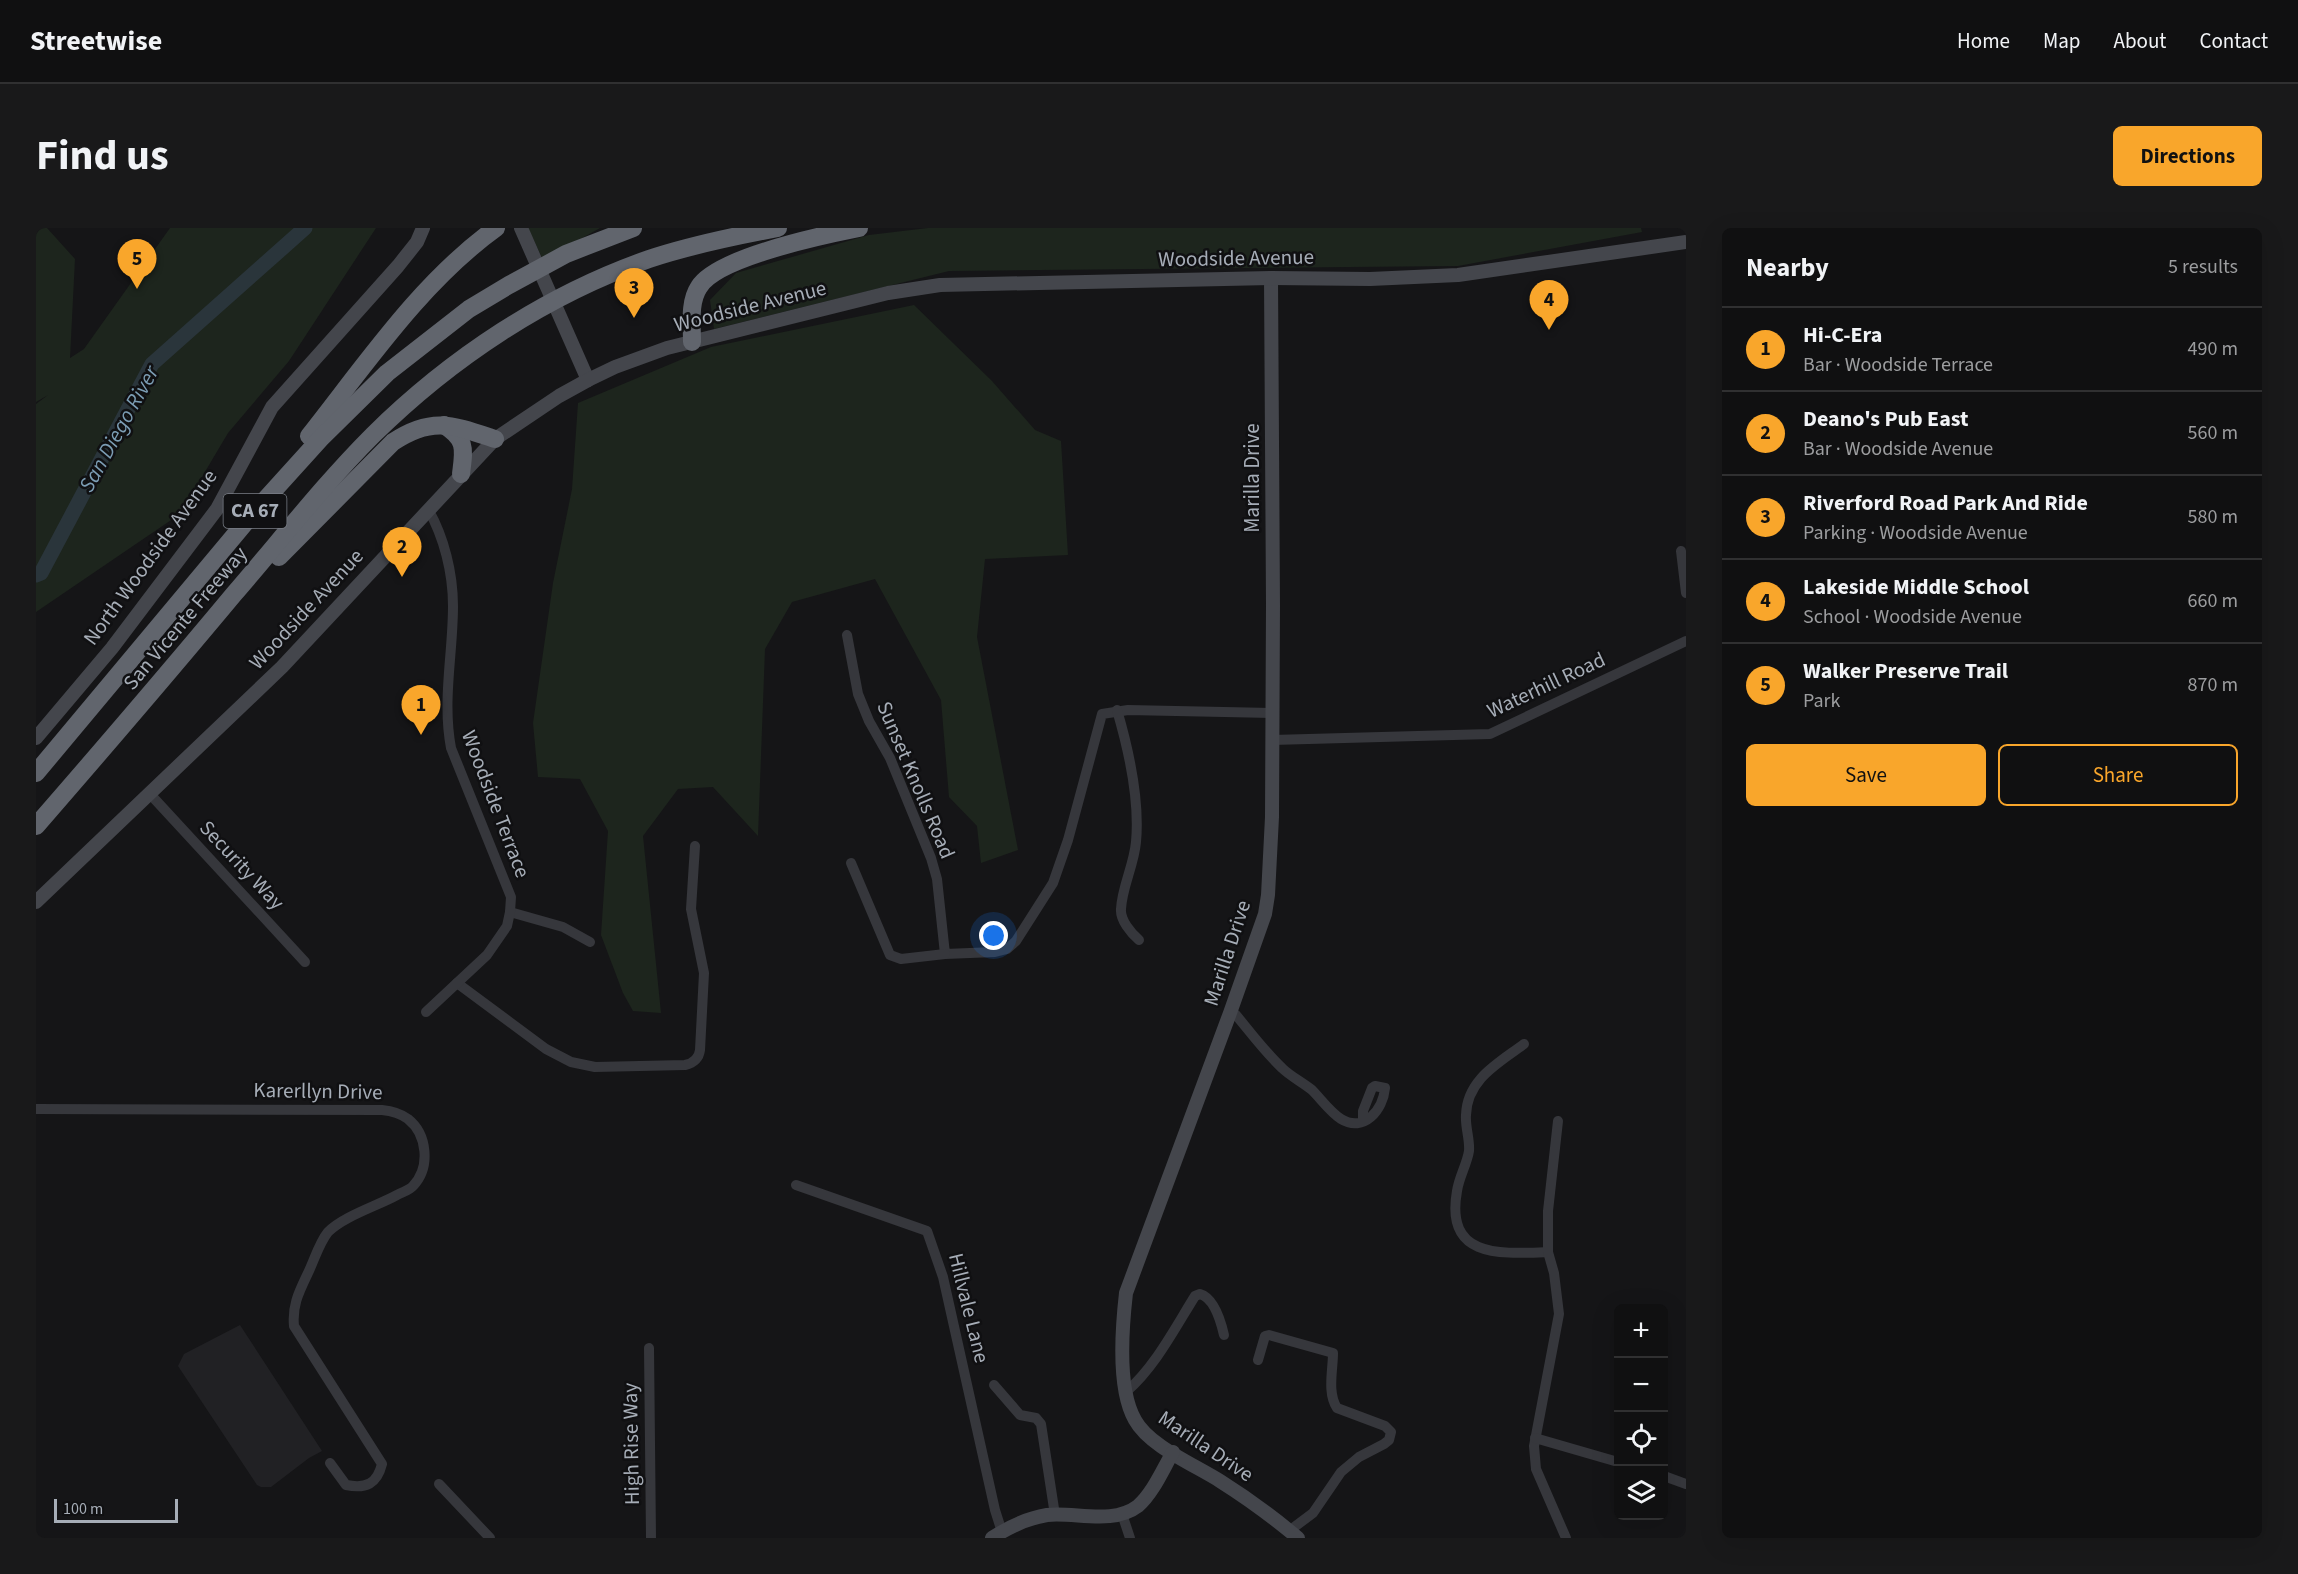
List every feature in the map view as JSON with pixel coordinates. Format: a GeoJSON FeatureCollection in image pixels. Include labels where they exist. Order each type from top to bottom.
{"type":"FeatureCollection","features":[{"type":"Feature","properties":{"kind":"highway"},"geometry":{"type":"LineString","coordinates":[[255,511],[301,446],[410,309],[449,268],[496,228]]}},
{"type":"Feature","properties":{"kind":"highway","name":"San Vicente Freeway"},"geometry":{"type":"LineString","coordinates":[[36,773],[255,511],[322,437],[387,373],[469,309],[509,285],[566,254],[633,228]]}},
{"type":"Feature","properties":{"kind":"highway","name":"San Vicente Freeway"},"geometry":{"type":"LineString","coordinates":[[36,826],[318,495],[373,436],[446,370],[528,316],[578,289],[649,259],[713,240],[778,228]]}},
{"type":"Feature","properties":{"kind":"highway"},"geometry":{"type":"LineString","coordinates":[[692,342],[693,300],[699,286],[708,277],[727,266],[771,250],[859,228]]}},
{"type":"Feature","properties":{"kind":"highway"},"geometry":{"type":"LineString","coordinates":[[218,613],[300,537],[393,442],[410,431],[429,425],[442,424],[495,440]]}},
{"type":"Feature","properties":{"kind":"highway"},"geometry":{"type":"LineString","coordinates":[[442,424],[456,433],[463,445],[461,474]]}},
{"type":"Feature","properties":{"kind":"street","name":"North Woodside Avenue"},"geometry":{"type":"LineString","coordinates":[[36,738],[112,648],[217,508],[272,407],[398,266],[417,242],[423,228]]}},
{"type":"Feature","properties":{"kind":"street"},"geometry":{"type":"LineString","coordinates":[[522,228],[588,380]]}},
{"type":"Feature","properties":{"kind":"street","name":"Woodside Avenue"},"geometry":{"type":"LineString","coordinates":[[36,902],[282,667],[495,440],[559,396],[615,367],[692,342],[888,293],[940,285],[1271,278],[1370,279],[1458,275],[1686,242]]}},
{"type":"Feature","properties":{"kind":"street","name":"Marilla Drive"},"geometry":{"type":"LineString","coordinates":[[1271,278],[1274,605],[1272,817],[1268,896],[1265,914],[1230,1013],[1126,1293],[1122,1337],[1126,1392],[1136,1422],[1149,1437],[1231,1488],[1294,1534]]}},
{"type":"Feature","properties":{"kind":"street","name":"Woodside Terrace"},"geometry":{"type":"LineString","coordinates":[[426,1012],[488,955],[507,926],[511,897],[451,748],[447,714],[453,604],[446,556],[438,527],[428,509]]}},
{"type":"Feature","properties":{"kind":"street"},"geometry":{"type":"LineString","coordinates":[[1681,551],[1686,590]]}},
{"type":"Feature","properties":{"kind":"street","name":"Sunset Knolls Road"},"geometry":{"type":"LineString","coordinates":[[847,635],[858,694],[869,721],[890,758],[931,858],[937,879],[945,954]]}},
{"type":"Feature","properties":{"kind":"street","name":"Waterhill Road"},"geometry":{"type":"LineString","coordinates":[[1272,740],[1490,734],[1686,641]]}},
{"type":"Feature","properties":{"kind":"street"},"geometry":{"type":"LineString","coordinates":[[1118,711],[1129,752],[1136,821],[1136,843],[1120,912],[1130,933],[1139,940]]}},
{"type":"Feature","properties":{"kind":"street"},"geometry":{"type":"LineString","coordinates":[[851,863],[890,955],[901,959],[995,952],[1007,949],[1016,941],[1053,883],[1068,840],[1102,714],[1118,711],[1272,713]]}},
{"type":"Feature","properties":{"kind":"street","name":"Security Way"},"geometry":{"type":"LineString","coordinates":[[150,794],[304,962]]}},
{"type":"Feature","properties":{"kind":"street"},"geometry":{"type":"LineString","coordinates":[[457,983],[546,1049],[571,1062],[595,1067],[693,1063],[700,1050],[704,973],[691,909],[695,846]]}},
{"type":"Feature","properties":{"kind":"street"},"geometry":{"type":"LineString","coordinates":[[510,912],[563,927],[590,942]]}},
{"type":"Feature","properties":{"kind":"street"},"geometry":{"type":"LineString","coordinates":[[1230,1013],[1236,1015],[1283,1070],[1312,1090],[1340,1119],[1351,1123],[1363,1120]]}},
{"type":"Feature","properties":{"kind":"street"},"geometry":{"type":"LineString","coordinates":[[1524,1044],[1484,1073],[1470,1093],[1466,1114],[1469,1152],[1457,1190],[1456,1221],[1463,1236],[1478,1248],[1510,1254],[1548,1252]]}},
{"type":"Feature","properties":{"kind":"street","name":"Karerllyn Drive"},"geometry":{"type":"LineString","coordinates":[[36,1109],[382,1110],[396,1112],[409,1120],[419,1131],[425,1156],[423,1169],[413,1186],[337,1224],[327,1234],[292,1311],[294,1326],[382,1464],[379,1477],[370,1485],[358,1487],[346,1485],[330,1463]]}},
{"type":"Feature","properties":{"kind":"street"},"geometry":{"type":"LineString","coordinates":[[1558,1121],[1548,1211],[1548,1252],[1554,1273],[1559,1314],[1533,1458],[1536,1470],[1566,1538]]}},
{"type":"Feature","properties":{"kind":"street","name":"Hillvale Lane"},"geometry":{"type":"LineString","coordinates":[[796,1185],[927,1231],[943,1277],[996,1516],[997,1535]]}},
{"type":"Feature","properties":{"kind":"street"},"geometry":{"type":"LineString","coordinates":[[1126,1392],[1135,1385],[1196,1296],[1200,1294],[1207,1298],[1221,1320],[1224,1335]]}},
{"type":"Feature","properties":{"kind":"street"},"geometry":{"type":"LineString","coordinates":[[1258,1360],[1265,1336],[1269,1335],[1333,1353],[1331,1392],[1337,1408],[1385,1426],[1390,1432],[1389,1440],[1359,1457],[1341,1472],[1313,1513],[1294,1534]]}},
{"type":"Feature","properties":{"kind":"street","name":"High Rise Way"},"geometry":{"type":"LineString","coordinates":[[649,1348],[651,1538]]}},
{"type":"Feature","properties":{"kind":"street"},"geometry":{"type":"LineString","coordinates":[[994,1385],[1020,1415],[1036,1418],[1041,1424],[1054,1515]]}},
{"type":"Feature","properties":{"kind":"street"},"geometry":{"type":"LineString","coordinates":[[1535,1438],[1614,1461]]}},
{"type":"Feature","properties":{"kind":"street"},"geometry":{"type":"LineString","coordinates":[[997,1535],[1027,1520],[1054,1515],[1122,1514],[1136,1507],[1147,1497],[1173,1452]]}},
{"type":"Feature","properties":{"kind":"street"},"geometry":{"type":"LineString","coordinates":[[1668,1477],[1686,1484]]}},
{"type":"Feature","properties":{"kind":"street"},"geometry":{"type":"LineString","coordinates":[[439,1484],[490,1538]]}},
{"type":"Feature","properties":{"kind":"street"},"geometry":{"type":"LineString","coordinates":[[1122,1514],[1130,1538]]}},
{"type":"Feature","properties":{"kind":"shaded area"},"geometry":{"type":"Polygon","coordinates":[[[36,228],[47,228],[75,259],[70,358],[84,349],[170,228],[376,228],[289,361],[228,433],[180,514],[36,612],[36,404],[48,395],[36,402],[36,228]]]}},
{"type":"Feature","properties":{"kind":"shaded area"},"geometry":{"type":"Polygon","coordinates":[[[528,228],[600,228],[543,260],[528,228]]]}},
{"type":"Feature","properties":{"kind":"shaded area"},"geometry":{"type":"Polygon","coordinates":[[[928,228],[1641,228],[1642,232],[1458,266],[949,271],[714,329],[710,300],[736,273],[869,235],[928,228]]]}},
{"type":"Feature","properties":{"kind":"shaded area"},"geometry":{"type":"Polygon","coordinates":[[[914,305],[992,381],[1035,430],[1061,441],[1068,555],[985,559],[977,637],[1018,850],[981,863],[977,826],[949,797],[941,700],[875,579],[792,602],[765,649],[758,836],[713,787],[678,789],[643,836],[661,1013],[633,1011],[623,993],[601,935],[608,831],[580,779],[538,777],[533,723],[553,583],[572,489],[578,403],[711,347],[914,305]]]}},
{"type":"Feature","properties":{"kind":"shaded area"},"geometry":{"type":"Polygon","coordinates":[[[240,1325],[322,1451],[271,1487],[257,1485],[178,1366],[184,1354],[240,1325]]]}},
{"type":"Feature","properties":{"kind":"waterway","name":"San Diego River"},"geometry":{"type":"LineString","coordinates":[[36,575],[41,573],[152,364],[305,228]]}},
{"type":"Feature","properties":{"kind":"place","name":"Walker Preserve Trail"},"geometry":{"type":"Point","coordinates":[137,289]}},
{"type":"Feature","properties":{"kind":"place","name":"Riverford Road Park And Ride"},"geometry":{"type":"Point","coordinates":[634,318]}},
{"type":"Feature","properties":{"kind":"place","name":"Lakeside Middle School"},"geometry":{"type":"Point","coordinates":[1549,330]}},
{"type":"Feature","properties":{"kind":"place","name":"Deano's Pub East"},"geometry":{"type":"Point","coordinates":[402,577]}},
{"type":"Feature","properties":{"kind":"place","name":"Hi-C-Era"},"geometry":{"type":"Point","coordinates":[421,735]}}]}
